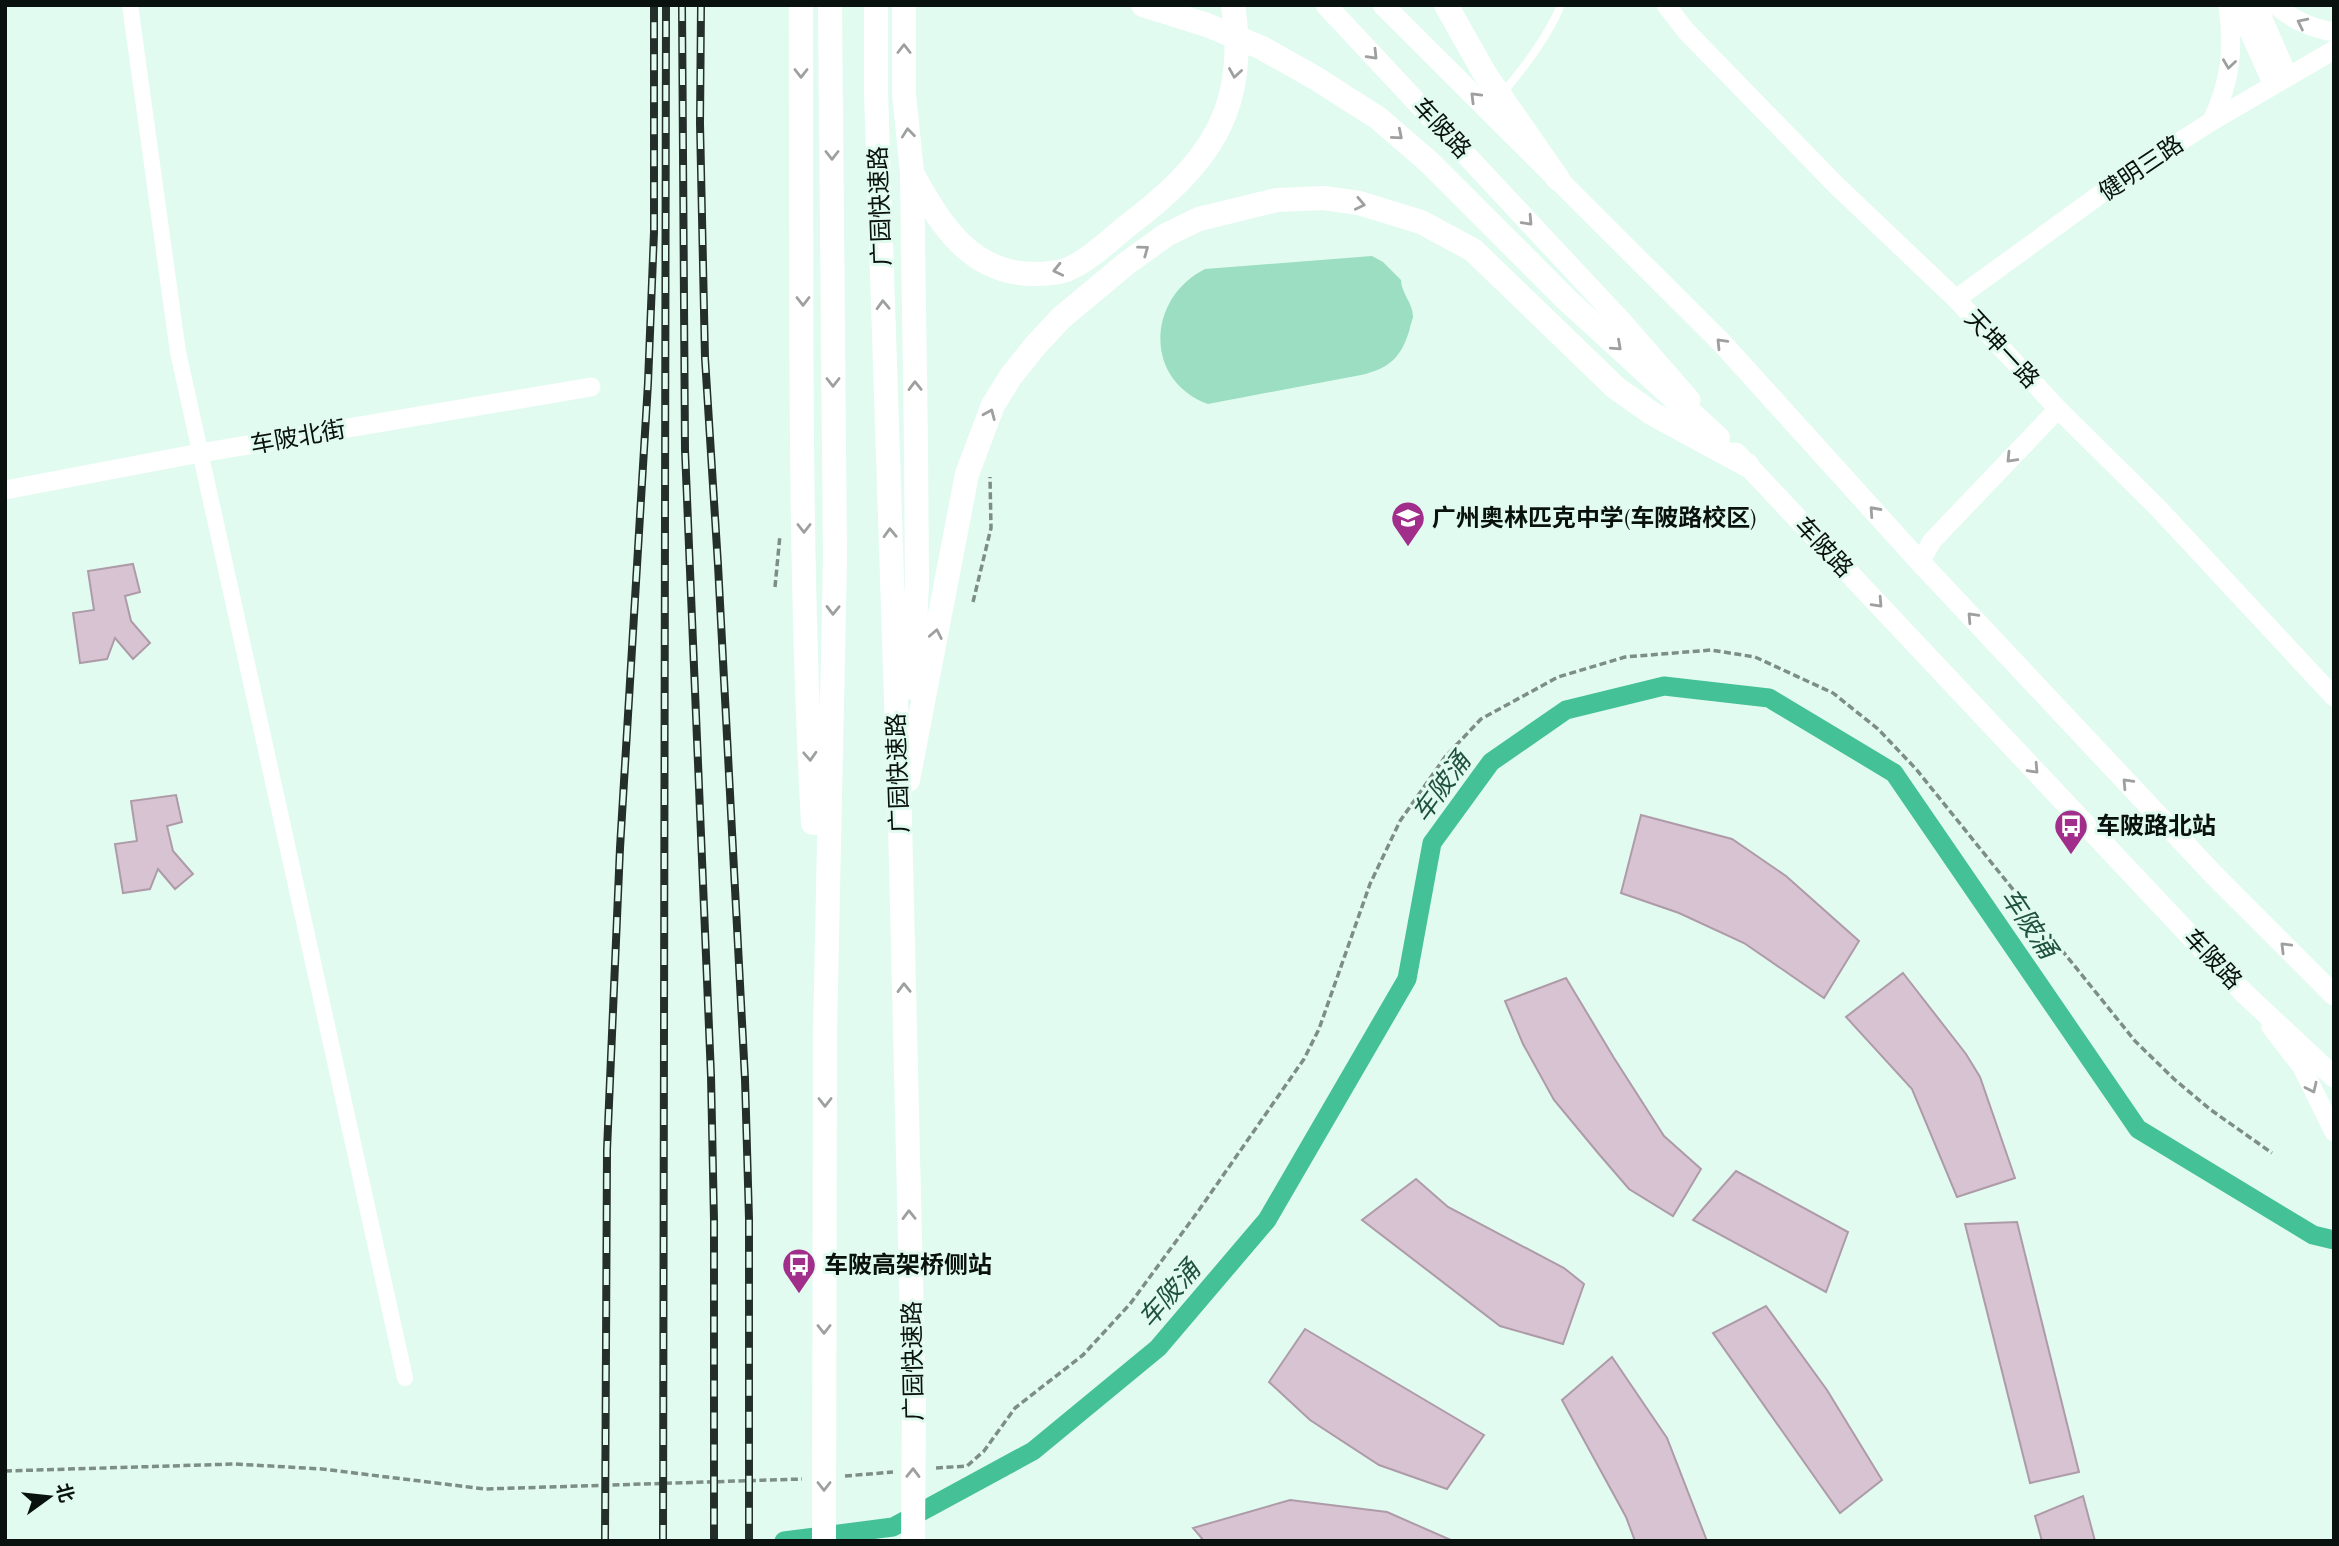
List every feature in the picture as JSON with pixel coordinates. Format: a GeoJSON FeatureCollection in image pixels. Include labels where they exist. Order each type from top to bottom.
{"type":"FeatureCollection","features":[{"type":"Feature","properties":{"kind":"highway"},"geometry":{"type":"LineString","coordinates":[[801,5],[808,727],[825,1033]]}},
{"type":"Feature","properties":{"kind":"highway","name":"广园快速路"},"geometry":{"type":"LineString","coordinates":[[824,1541],[825,1033],[835,559],[830,5]]}},
{"type":"Feature","properties":{"kind":"highway","name":"广园快速路"},"geometry":{"type":"LineString","coordinates":[[876,5],[876,91],[900,821],[914,1406],[913,1541]]}},
{"type":"Feature","properties":{"kind":"highway"},"geometry":{"type":"LineString","coordinates":[[900,821],[915,657],[917,584],[912,172],[904,93],[904,5]]}},
{"type":"Feature","properties":{"kind":"highway"},"geometry":{"type":"LineString","coordinates":[[1143,5],[1207,25],[1262,48],[1378,118],[1429,162],[1567,300],[1747,465]]}},
{"type":"Feature","properties":{"kind":"highway"},"geometry":{"type":"LineString","coordinates":[[912,172],[943,225],[968,252],[991,265],[1017,274],[1066,270],[1152,207],[1191,172],[1210,147],[1226,111],[1237,67],[1237,26],[1233,5]]}},
{"type":"Feature","properties":{"kind":"highway"},"geometry":{"type":"LineString","coordinates":[[1446,5],[1485,74],[1558,179]]}},
{"type":"Feature","properties":{"kind":"highway"},"geometry":{"type":"LineString","coordinates":[[900,821],[967,474],[993,405],[1011,376],[1061,318],[1127,263],[1166,235],[1199,219],[1277,200],[1324,198],[1359,203],[1421,222],[1474,250],[1616,388],[1653,414],[1747,465]]}},
{"type":"Feature","properties":{"kind":"main road","name":"车陂路"},"geometry":{"type":"LineString","coordinates":[[1326,5],[1623,323],[1747,465],[2244,993],[2334,1077]]}},
{"type":"Feature","properties":{"kind":"main road","name":"车陂路"},"geometry":{"type":"LineString","coordinates":[[1383,5],[1721,342],[1920,562],[2204,865],[2334,995]]}},
{"type":"Feature","properties":{"kind":"street"},"geometry":{"type":"LineString","coordinates":[[130,5],[178,352],[405,1378]]}},
{"type":"Feature","properties":{"kind":"street","name":"天坤一路"},"geometry":{"type":"LineString","coordinates":[[1666,5],[1694,40],[1826,176],[1956,299],[2058,409],[2158,508],[2334,697]]}},
{"type":"Feature","properties":{"kind":"street"},"geometry":{"type":"LineString","coordinates":[[2212,121],[2223,96],[2229,69],[2232,38],[2228,5]]}},
{"type":"Feature","properties":{"kind":"street"},"geometry":{"type":"LineString","coordinates":[[2237,5],[2281,81]]}},
{"type":"Feature","properties":{"kind":"street"},"geometry":{"type":"LineString","coordinates":[[2257,5],[2281,81]]}},
{"type":"Feature","properties":{"kind":"street"},"geometry":{"type":"LineString","coordinates":[[2275,5],[2294,20],[2313,28],[2334,32]]}},
{"type":"Feature","properties":{"kind":"street","name":"健明三路"},"geometry":{"type":"LineString","coordinates":[[1956,299],[2120,180],[2212,121],[2334,50]]}},
{"type":"Feature","properties":{"kind":"street","name":"车陂北街"},"geometry":{"type":"LineString","coordinates":[[5,490],[200,453],[592,387]]}},
{"type":"Feature","properties":{"kind":"street"},"geometry":{"type":"LineString","coordinates":[[1920,562],[1932,541],[2058,409]]}},
{"type":"Feature","properties":{"kind":"street"},"geometry":{"type":"LineString","coordinates":[[2244,993],[2302,1067],[2334,1132]]}},
{"type":"Feature","properties":{"kind":"lane"},"geometry":{"type":"LineString","coordinates":[[1501,97],[1529,61],[1553,24],[1561,5]]}},
{"type":"Feature","properties":{"kind":"path"},"geometry":{"type":"LineString","coordinates":[[974,602],[991,527],[990,469]]}},
{"type":"Feature","properties":{"kind":"path"},"geometry":{"type":"LineString","coordinates":[[775,587],[781,526]]}},
{"type":"Feature","properties":{"kind":"path"},"geometry":{"type":"LineString","coordinates":[[926,1469],[967,1466],[984,1451],[1015,1408],[1083,1355],[1130,1304],[1199,1210],[1304,1059],[1319,1029],[1370,884],[1400,821],[1445,757],[1481,719],[1558,677],[1625,657],[1722,651],[1755,657],[1833,693],[1878,729],[1916,769],[2135,1041],[2211,1110],[2272,1153]]}},
{"type":"Feature","properties":{"kind":"path"},"geometry":{"type":"LineString","coordinates":[[5,1471],[235,1464],[322,1469],[485,1489],[802,1479]]}},
{"type":"Feature","properties":{"kind":"path"},"geometry":{"type":"LineString","coordinates":[[843,1476],[898,1471]]}},
{"type":"Feature","properties":{"kind":"green space"},"geometry":{"type":"Polygon","coordinates":[[[1372,256],[1383,262],[1401,280],[1413,318],[1399,353],[1380,369],[1208,404],[1187,392],[1172,377],[1163,358],[1160,338],[1163,318],[1172,299],[1186,282],[1205,269],[1372,256]]]}},
{"type":"Feature","properties":{"kind":"building"},"geometry":{"type":"Polygon","coordinates":[[[133,564],[140,592],[125,596],[131,621],[150,643],[133,659],[115,638],[107,659],[80,663],[73,613],[94,610],[88,571],[133,564]]]}},
{"type":"Feature","properties":{"kind":"building"},"geometry":{"type":"Polygon","coordinates":[[[176,795],[182,822],[167,826],[173,851],[193,874],[175,889],[158,869],[150,889],[123,893],[115,844],[137,841],[131,801],[176,795]]]}},
{"type":"Feature","properties":{"kind":"building"},"geometry":{"type":"Polygon","coordinates":[[[1641,815],[1732,839],[1786,876],[1859,941],[1824,998],[1744,943],[1679,913],[1621,893],[1641,815]]]}},
{"type":"Feature","properties":{"kind":"building"},"geometry":{"type":"Polygon","coordinates":[[[1903,973],[1966,1054],[1980,1077],[2015,1178],[1957,1197],[1912,1089],[1846,1017],[1903,973]]]}},
{"type":"Feature","properties":{"kind":"building"},"geometry":{"type":"Polygon","coordinates":[[[1566,978],[1664,1136],[1701,1169],[1673,1216],[1629,1189],[1554,1100],[1523,1044],[1505,1001],[1566,978]]]}},
{"type":"Feature","properties":{"kind":"building"},"geometry":{"type":"Polygon","coordinates":[[[1736,1171],[1848,1232],[1826,1292],[1693,1220],[1736,1171]]]}},
{"type":"Feature","properties":{"kind":"building"},"geometry":{"type":"Polygon","coordinates":[[[1416,1179],[1448,1207],[1564,1268],[1584,1284],[1563,1344],[1500,1326],[1362,1220],[1416,1179]]]}},
{"type":"Feature","properties":{"kind":"building"},"geometry":{"type":"Polygon","coordinates":[[[2017,1222],[2079,1472],[2030,1483],[1965,1224],[2017,1222]]]}},
{"type":"Feature","properties":{"kind":"building"},"geometry":{"type":"Polygon","coordinates":[[[1766,1306],[1827,1390],[1882,1480],[1840,1513],[1713,1333],[1766,1306]]]}},
{"type":"Feature","properties":{"kind":"building"},"geometry":{"type":"Polygon","coordinates":[[[1305,1329],[1484,1435],[1447,1489],[1379,1465],[1310,1420],[1269,1382],[1305,1329]]]}},
{"type":"Feature","properties":{"kind":"building"},"geometry":{"type":"Polygon","coordinates":[[[1612,1357],[1667,1438],[1707,1541],[1635,1541],[1626,1517],[1562,1400],[1612,1357]]]}},
{"type":"Feature","properties":{"kind":"building"},"geometry":{"type":"Polygon","coordinates":[[[2083,1496],[2095,1541],[2042,1541],[2035,1516],[2083,1496]]]}},
{"type":"Feature","properties":{"kind":"building"},"geometry":{"type":"Polygon","coordinates":[[[1290,1500],[1387,1512],[1453,1541],[1204,1541],[1193,1528],[1290,1500]]]}},
{"type":"Feature","properties":{"kind":"waterway","name":"车陂涌"},"geometry":{"type":"LineString","coordinates":[[784,1541],[893,1527],[1033,1451],[1158,1348],[1267,1220],[1407,979],[1432,843],[1491,762],[1566,710],[1664,686],[1769,698],[1894,773],[2138,1129],[2313,1235],[2334,1240]]}},
{"type":"Feature","properties":{"kind":"railway"},"geometry":{"type":"LineString","coordinates":[[605,1541],[607,1150],[620,848],[648,383],[654,232],[654,5]]}},
{"type":"Feature","properties":{"kind":"railway"},"geometry":{"type":"LineString","coordinates":[[663,1541],[666,5]]}},
{"type":"Feature","properties":{"kind":"railway"},"geometry":{"type":"LineString","coordinates":[[682,5],[685,450],[711,1076],[714,1541]]}},
{"type":"Feature","properties":{"kind":"railway"},"geometry":{"type":"LineString","coordinates":[[701,5],[700,123],[705,358],[745,1079],[749,1219],[749,1541]]}},
{"type":"Feature","properties":{"kind":"place","name":"广州奥林匹克中学(车陂路校区)"},"geometry":{"type":"Point","coordinates":[1408,548]}},
{"type":"Feature","properties":{"kind":"place","name":"车陂路北站"},"geometry":{"type":"Point","coordinates":[2071,856]}},
{"type":"Feature","properties":{"kind":"place","name":"车陂高架桥侧站"},"geometry":{"type":"Point","coordinates":[799,1295]}}]}
